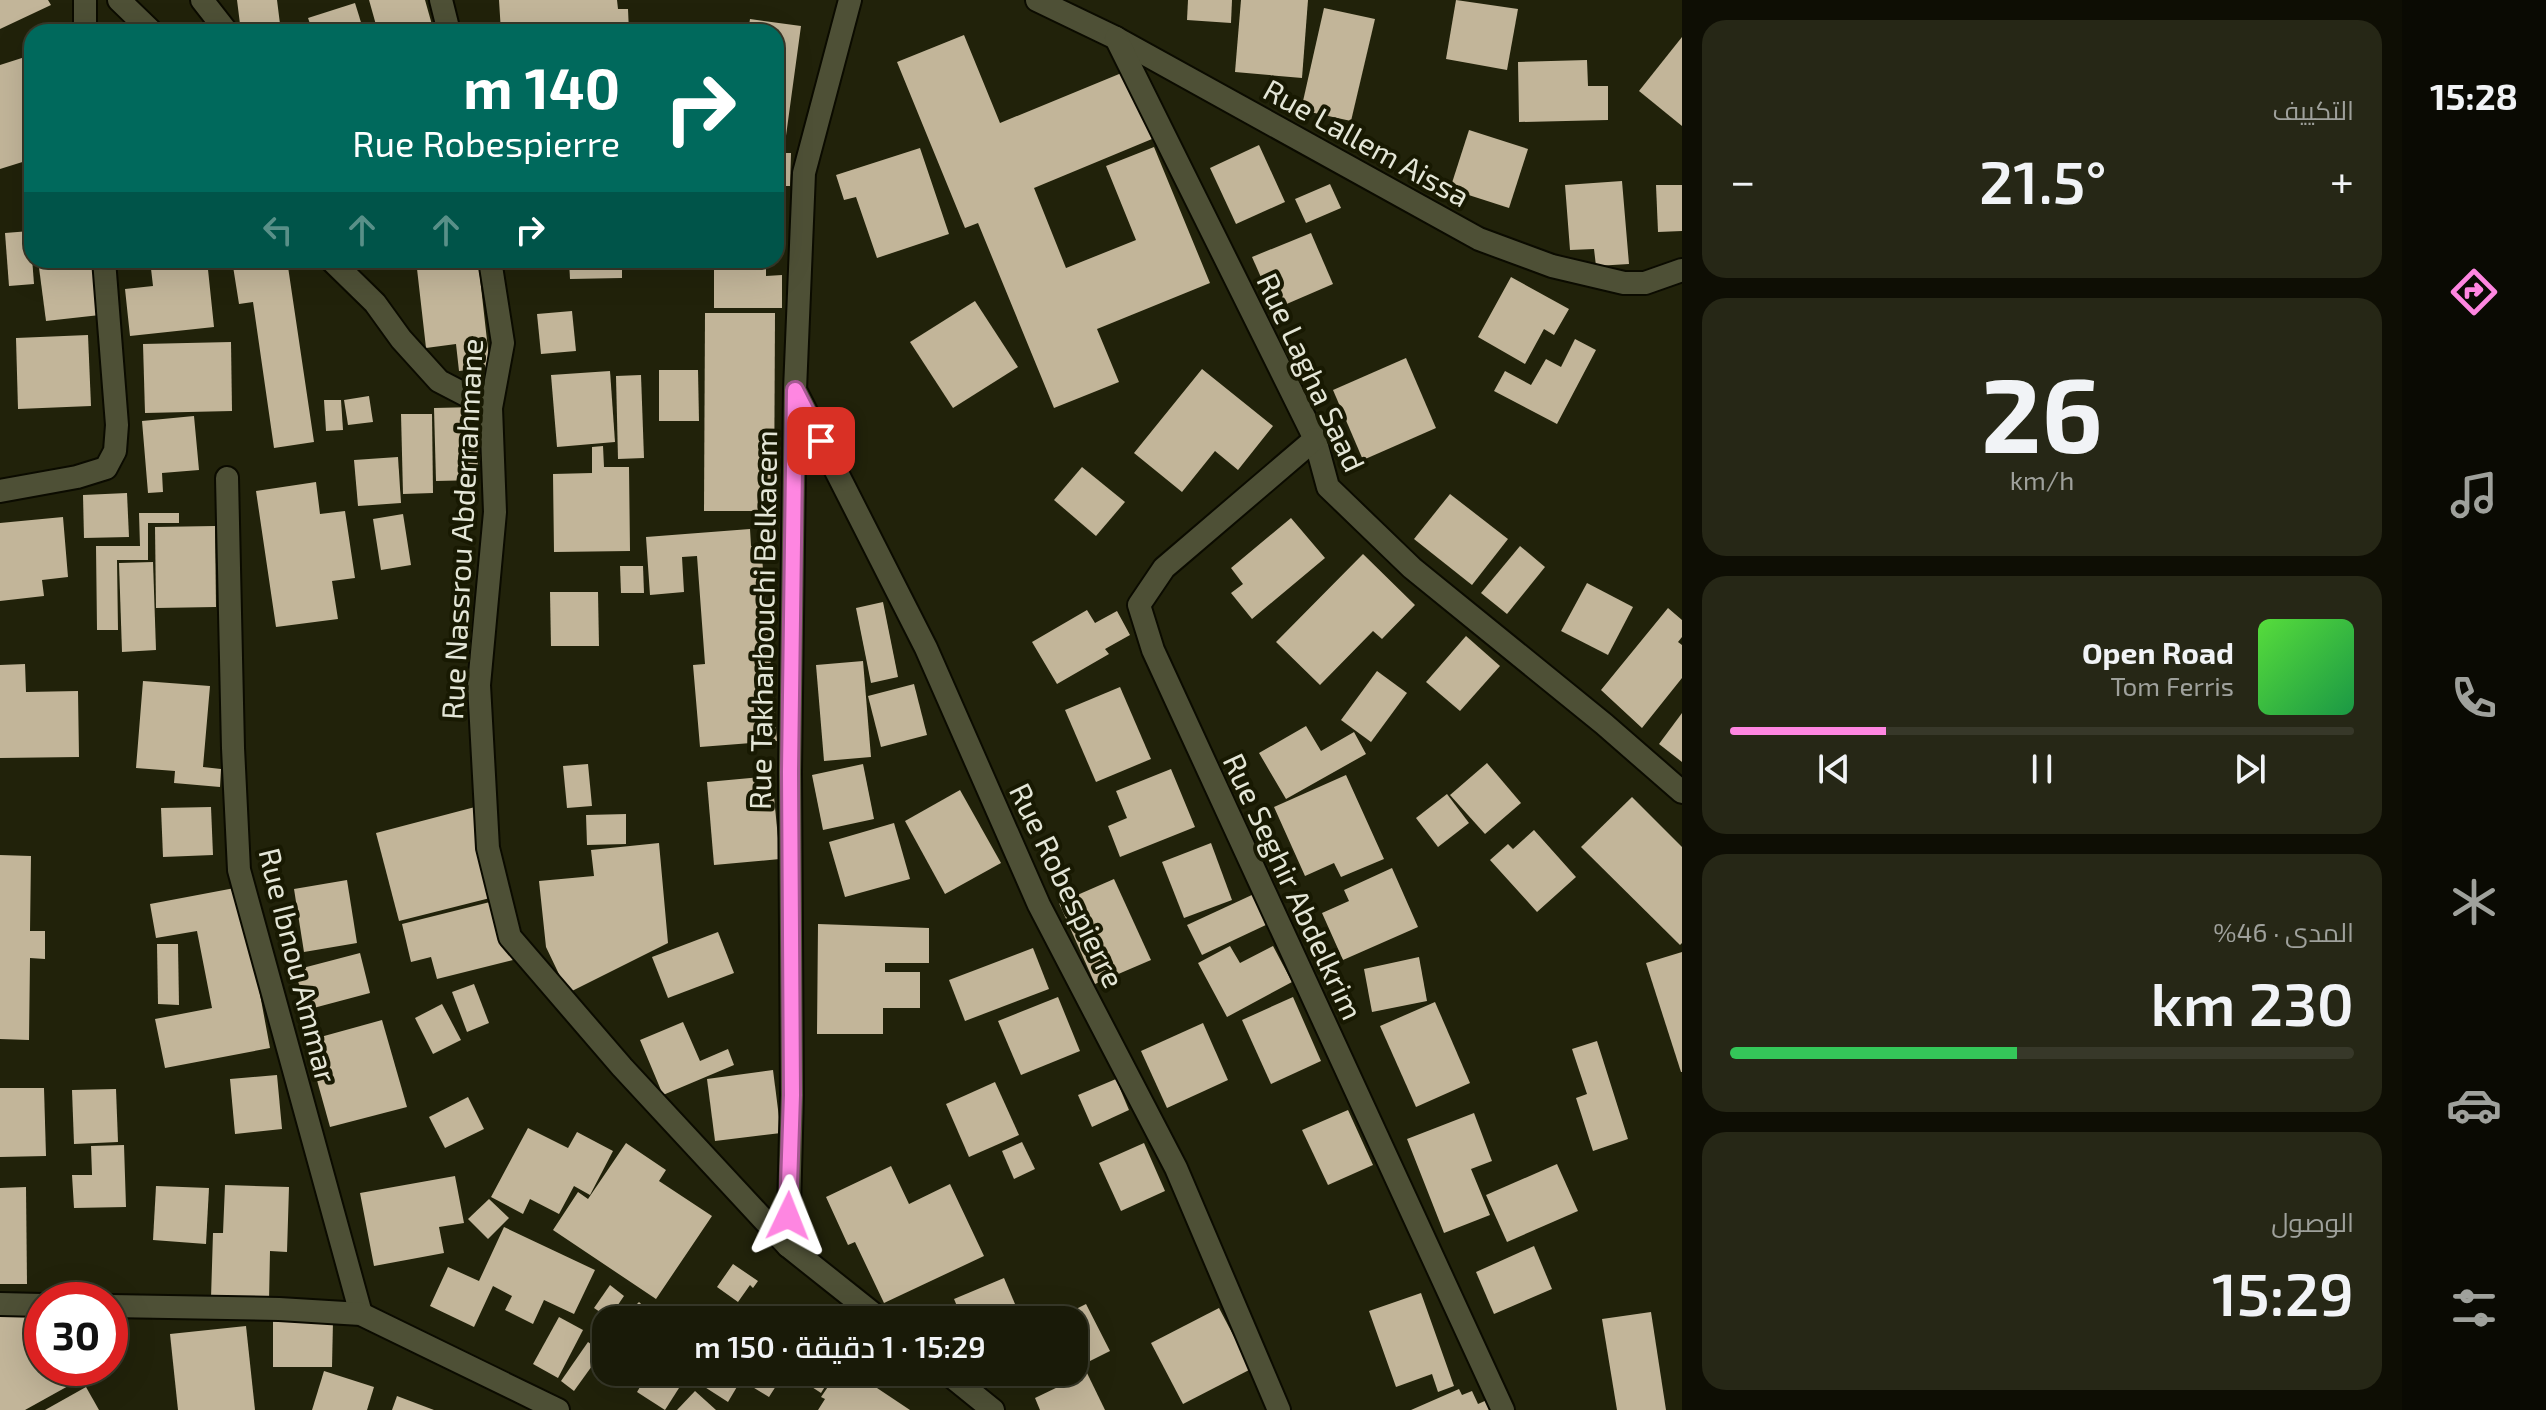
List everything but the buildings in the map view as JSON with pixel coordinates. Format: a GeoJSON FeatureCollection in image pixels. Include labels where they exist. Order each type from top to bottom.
{"type":"FeatureCollection","features":[{"type":"Feature","properties":{"kind":"street"},"geometry":{"type":"LineString","coordinates":[[85,0],[85,24]]}},
{"type":"Feature","properties":{"kind":"street"},"geometry":{"type":"LineString","coordinates":[[119,0],[144,24]]}},
{"type":"Feature","properties":{"kind":"street"},"geometry":{"type":"LineString","coordinates":[[202,0],[221,24]]}},
{"type":"Feature","properties":{"kind":"street"},"geometry":{"type":"LineString","coordinates":[[441,0],[447,24]]}},
{"type":"Feature","properties":{"kind":"street","name":"Rue Takharbouchi Belkacem"},"geometry":{"type":"LineString","coordinates":[[788,1246],[792,1095],[790,772],[795,390],[804,173],[850,0]]}},
{"type":"Feature","properties":{"kind":"street","name":"Rue Lallem Aissa"},"geometry":{"type":"LineString","coordinates":[[1037,0],[1116,38],[1479,239],[1552,266],[1624,283],[1645,283],[1682,270]]}},
{"type":"Feature","properties":{"kind":"street","name":"Rue Lagha Saad"},"geometry":{"type":"LineString","coordinates":[[1116,38],[1315,439],[1328,487],[1401,558],[1682,792]]}},
{"type":"Feature","properties":{"kind":"street"},"geometry":{"type":"LineString","coordinates":[[0,491],[77,477],[106,468],[115,451],[117,425],[105,268]]}},
{"type":"Feature","properties":{"kind":"street"},"geometry":{"type":"LineString","coordinates":[[339,268],[375,303],[401,339],[439,381],[491,408]]}},
{"type":"Feature","properties":{"kind":"street"},"geometry":{"type":"LineString","coordinates":[[359,268],[375,303]]}},
{"type":"Feature","properties":{"kind":"street","name":"Rue Nassrou Abderrahmane"},"geometry":{"type":"LineString","coordinates":[[491,268],[503,343],[491,408],[495,512],[479,685],[488,848],[510,937],[622,1067],[788,1246],[863,1306]]}},
{"type":"Feature","properties":{"kind":"street","name":"Rue Robespierre"},"geometry":{"type":"LineString","coordinates":[[795,390],[926,648],[1039,905],[1176,1168],[1279,1410]]}},
{"type":"Feature","properties":{"kind":"street","name":"Rue Seghir Abdelkrim"},"geometry":{"type":"LineString","coordinates":[[1315,439],[1164,568],[1139,605],[1153,650],[1199,752],[1503,1410]]}},
{"type":"Feature","properties":{"kind":"street","name":"Rue Ibnou Ammar"},"geometry":{"type":"LineString","coordinates":[[227,478],[239,870],[361,1314]]}},
{"type":"Feature","properties":{"kind":"street"},"geometry":{"type":"LineString","coordinates":[[0,1304],[24,1305]]}},
{"type":"Feature","properties":{"kind":"street"},"geometry":{"type":"LineString","coordinates":[[128,1306],[361,1314],[558,1410]]}},
{"type":"Feature","properties":{"kind":"street"},"geometry":{"type":"LineString","coordinates":[[963,1386],[993,1410]]}},
{"type":"Feature","properties":{"kind":"route"},"geometry":{"type":"LineString","coordinates":[[788,1216],[792,1095],[790,772],[795,390],[821,441]]}}]}
